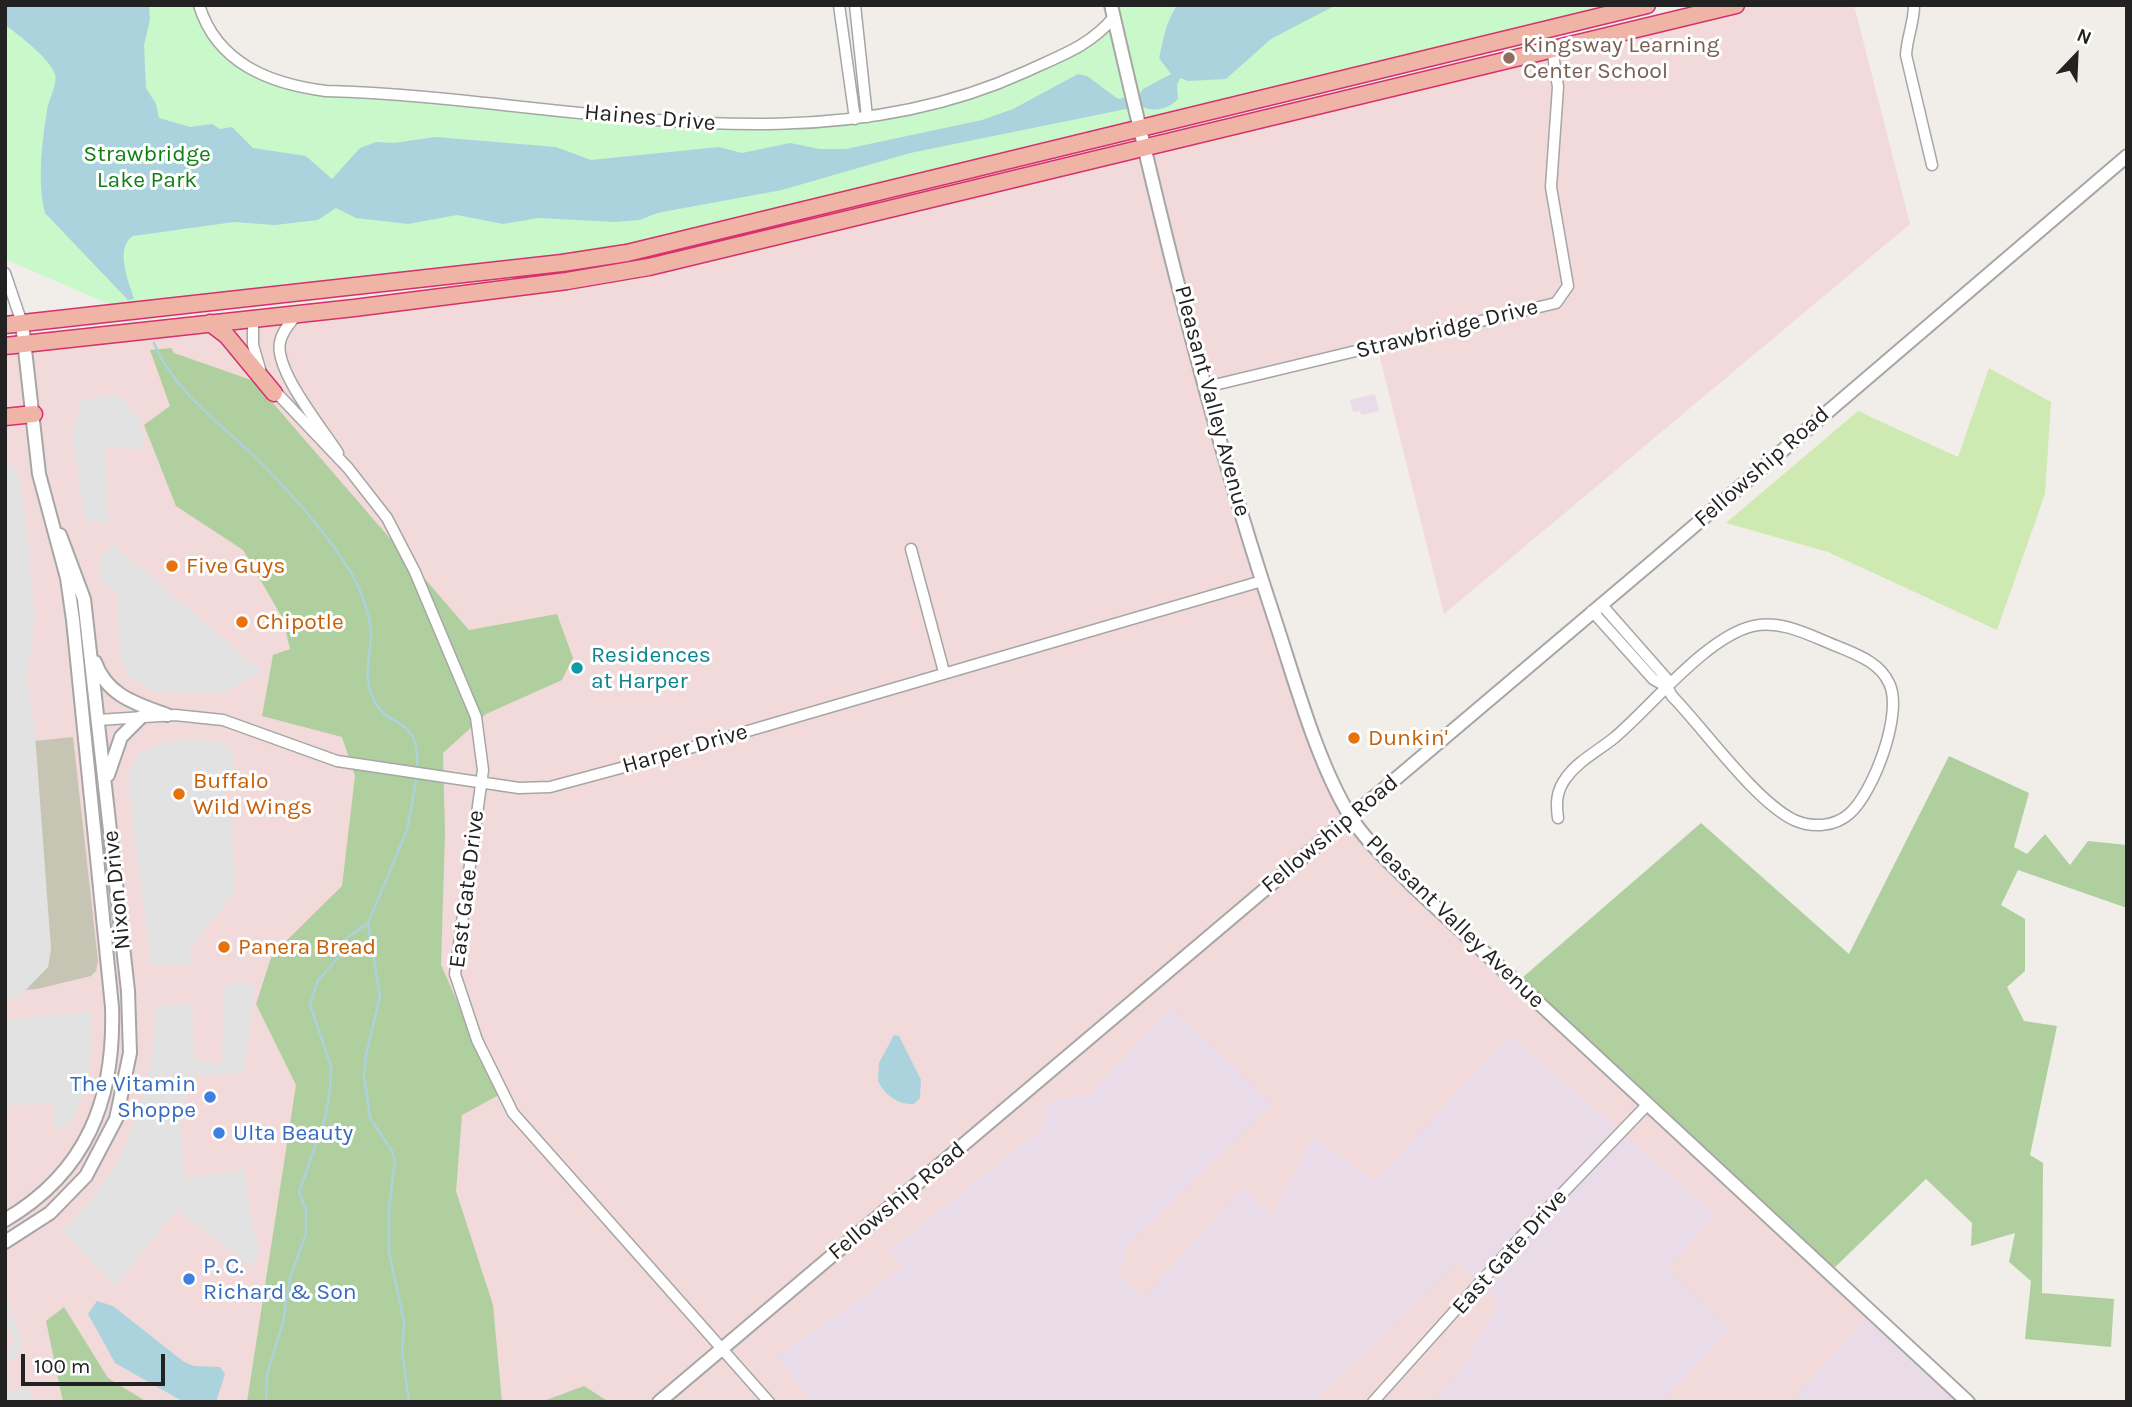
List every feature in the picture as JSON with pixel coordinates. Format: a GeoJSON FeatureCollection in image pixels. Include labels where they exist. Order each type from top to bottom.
{"type":"FeatureCollection","features":[{"type":"Feature","properties":{"kind":"highway"},"geometry":{"type":"LineString","coordinates":[[5,325],[562,263],[638,251],[1647,5]]}},
{"type":"Feature","properties":{"kind":"highway"},"geometry":{"type":"LineString","coordinates":[[5,346],[567,281],[649,267],[1736,5]]}},
{"type":"Feature","properties":{"kind":"highway"},"geometry":{"type":"LineString","coordinates":[[253,319],[262,307],[328,289]]}},
{"type":"Feature","properties":{"kind":"highway"},"geometry":{"type":"LineString","coordinates":[[210,323],[227,336],[274,393]]}},
{"type":"Feature","properties":{"kind":"highway"},"geometry":{"type":"LineString","coordinates":[[5,417],[34,414]]}},
{"type":"Feature","properties":{"kind":"street","name":"Haines Drive"},"geometry":{"type":"LineString","coordinates":[[199,5],[211,32],[236,60],[266,78],[299,87],[695,123],[747,125],[855,119],[922,108],[986,89],[1078,49],[1100,33],[1112,11]]}},
{"type":"Feature","properties":{"kind":"street"},"geometry":{"type":"LineString","coordinates":[[839,5],[855,119]]}},
{"type":"Feature","properties":{"kind":"street"},"geometry":{"type":"LineString","coordinates":[[855,5],[867,117]]}},
{"type":"Feature","properties":{"kind":"street"},"geometry":{"type":"LineString","coordinates":[[1914,5],[1914,23],[1906,37],[1906,55],[1932,164]]}},
{"type":"Feature","properties":{"kind":"street","name":"Pleasant Valley Avenue"},"geometry":{"type":"LineString","coordinates":[[1112,11],[1206,387],[1262,581],[1311,723],[1334,783],[1351,816],[1393,867],[1968,1402]]}},
{"type":"Feature","properties":{"kind":"street","name":"Strawbridge Drive"},"geometry":{"type":"LineString","coordinates":[[1206,387],[1556,303],[1568,286],[1551,187],[1558,87],[1552,48]]}},
{"type":"Feature","properties":{"kind":"street","name":"Fellowship Road"},"geometry":{"type":"LineString","coordinates":[[659,1402],[2127,156]]}},
{"type":"Feature","properties":{"kind":"street","name":"Nixon Drive"},"geometry":{"type":"LineString","coordinates":[[5,273],[23,323],[44,500],[69,589],[84,712],[111,1007],[110,1073],[98,1115],[79,1153],[38,1199],[5,1220]]}},
{"type":"Feature","properties":{"kind":"street","name":"East Gate Drive"},"geometry":{"type":"LineString","coordinates":[[297,314],[281,335],[280,358],[286,373],[348,468],[387,519],[421,585],[476,717],[482,753],[481,783],[455,974],[477,1041],[513,1113],[626,1244],[723,1348],[769,1402]]}},
{"type":"Feature","properties":{"kind":"street","name":"East Gate Drive"},"geometry":{"type":"LineString","coordinates":[[253,319],[256,360],[274,393],[348,468]]}},
{"type":"Feature","properties":{"kind":"street","name":"Nixon Drive"},"geometry":{"type":"LineString","coordinates":[[5,1242],[50,1213],[86,1176],[116,1119],[130,1053],[130,1028],[106,789],[84,599],[44,500]]}},
{"type":"Feature","properties":{"kind":"street"},"geometry":{"type":"LineString","coordinates":[[911,549],[944,672]]}},
{"type":"Feature","properties":{"kind":"street","name":"Harper Drive"},"geometry":{"type":"LineString","coordinates":[[85,726],[98,720],[167,715],[230,721],[320,756],[353,764],[519,788],[550,787],[1262,581]]}},
{"type":"Feature","properties":{"kind":"street"},"geometry":{"type":"LineString","coordinates":[[1558,818],[1557,798],[1565,779],[1616,737],[1667,687],[1741,629],[1774,624],[1838,647],[1874,664],[1889,682],[1895,706],[1882,752],[1856,807],[1838,821],[1816,825],[1792,819],[1765,798],[1667,687],[1667,679],[1597,608]]}},
{"type":"Feature","properties":{"kind":"street"},"geometry":{"type":"LineString","coordinates":[[90,645],[102,676],[118,694],[167,715]]}},
{"type":"Feature","properties":{"kind":"street"},"geometry":{"type":"LineString","coordinates":[[84,712],[98,720]]}},
{"type":"Feature","properties":{"kind":"street"},"geometry":{"type":"LineString","coordinates":[[106,789],[115,750],[121,737],[141,717]]}},
{"type":"Feature","properties":{"kind":"street","name":"East Gate Drive"},"geometry":{"type":"LineString","coordinates":[[1373,1402],[1530,1227],[1648,1104]]}},
{"type":"Feature","properties":{"kind":"shaded area"},"geometry":{"type":"Polygon","coordinates":[[[1736,5],[1854,5],[1910,224],[1444,614],[1377,346],[1207,387],[1328,769],[1373,845],[1970,1402],[5,1402],[5,346],[567,281],[1736,5]]]}},
{"type":"Feature","properties":{"kind":"shaded area"},"geometry":{"type":"Polygon","coordinates":[[[117,394],[141,420],[144,449],[105,448],[109,521],[85,521],[72,432],[82,400],[117,394]]]}},
{"type":"Feature","properties":{"kind":"shaded area"},"geometry":{"type":"Polygon","coordinates":[[[1375,394],[1379,411],[1361,415],[1360,411],[1353,412],[1350,400],[1375,394]]]}},
{"type":"Feature","properties":{"kind":"shaded area"},"geometry":{"type":"Polygon","coordinates":[[[5,456],[19,475],[28,541],[35,620],[26,679],[34,721],[51,949],[48,967],[18,998],[5,1001],[5,456]]]}},
{"type":"Feature","properties":{"kind":"shaded area"},"geometry":{"type":"Polygon","coordinates":[[[112,543],[262,671],[228,690],[214,693],[154,692],[129,677],[120,660],[117,592],[102,583],[99,560],[112,543]]]}},
{"type":"Feature","properties":{"kind":"shaded area"},"geometry":{"type":"Polygon","coordinates":[[[73,737],[98,961],[96,971],[91,976],[37,989],[5,992],[5,744],[73,737]]]}},
{"type":"Feature","properties":{"kind":"shaded area"},"geometry":{"type":"Polygon","coordinates":[[[194,739],[228,744],[234,756],[232,771],[220,800],[221,814],[230,814],[236,880],[233,894],[191,948],[189,965],[151,966],[128,785],[132,765],[140,752],[164,743],[194,739]]]}},
{"type":"Feature","properties":{"kind":"shaded area"},"geometry":{"type":"Polygon","coordinates":[[[242,983],[255,987],[244,1074],[191,1075],[181,1119],[184,1178],[245,1169],[250,1213],[259,1248],[253,1268],[176,1210],[116,1287],[62,1231],[91,1201],[117,1163],[138,1114],[152,1058],[156,1006],[192,1004],[194,1059],[221,1065],[225,985],[242,983]]]}},
{"type":"Feature","properties":{"kind":"shaded area"},"geometry":{"type":"Polygon","coordinates":[[[1172,1007],[1272,1104],[1128,1245],[1118,1272],[1143,1298],[1242,1188],[1272,1215],[1313,1136],[1375,1181],[1510,1035],[1715,1214],[1668,1269],[1731,1329],[1661,1402],[1431,1402],[1460,1371],[1500,1302],[1457,1263],[1314,1402],[813,1402],[776,1357],[903,1268],[890,1250],[1042,1128],[1048,1102],[1090,1094],[1172,1007]]]}},
{"type":"Feature","properties":{"kind":"shaded area"},"geometry":{"type":"Polygon","coordinates":[[[91,1011],[92,1044],[88,1077],[76,1114],[67,1126],[55,1133],[53,1102],[5,1106],[5,1020],[91,1011]]]}},
{"type":"Feature","properties":{"kind":"shaded area"},"geometry":{"type":"Polygon","coordinates":[[[5,1294],[22,1340],[20,1353],[13,1362],[5,1355],[14,1343],[5,1316],[5,1294]]]}},
{"type":"Feature","properties":{"kind":"shaded area"},"geometry":{"type":"Polygon","coordinates":[[[1871,1314],[1890,1331],[1957,1402],[1790,1402],[1871,1314]]]}},
{"type":"Feature","properties":{"kind":"shaded area"},"geometry":{"type":"Polygon","coordinates":[[[28,1387],[32,1402],[5,1402],[6,1391],[28,1387]]]}},
{"type":"Feature","properties":{"kind":"green space","name":"Strawbridge Lake Park"},"geometry":{"type":"Polygon","coordinates":[[[5,5],[200,5],[215,34],[234,55],[257,71],[286,85],[695,123],[788,124],[955,99],[1093,39],[1114,18],[1111,5],[1647,5],[660,247],[127,312],[5,259],[5,5]]]}},
{"type":"Feature","properties":{"kind":"green space"},"geometry":{"type":"Polygon","coordinates":[[[171,348],[174,353],[254,381],[469,630],[557,614],[573,658],[562,680],[486,714],[443,753],[445,834],[441,965],[499,1095],[462,1115],[456,1191],[493,1305],[502,1402],[247,1402],[296,1085],[256,1004],[272,955],[342,886],[355,776],[342,737],[262,716],[273,655],[290,649],[283,619],[243,550],[176,506],[144,425],[170,406],[150,350],[171,348]]]}},
{"type":"Feature","properties":{"kind":"green space"},"geometry":{"type":"Polygon","coordinates":[[[1989,368],[2051,402],[2045,494],[1997,630],[1828,552],[1726,523],[1858,411],[1958,457],[1989,368]]]}},
{"type":"Feature","properties":{"kind":"green space"},"geometry":{"type":"Polygon","coordinates":[[[1949,756],[2029,793],[2014,847],[2027,854],[2045,834],[2070,865],[2088,841],[2127,845],[2127,908],[2018,870],[2001,905],[2025,919],[2025,971],[2007,987],[2024,1021],[2057,1026],[2030,1155],[2043,1163],[2042,1293],[2114,1299],[2111,1347],[2025,1339],[2031,1281],[2009,1262],[2015,1233],[1971,1246],[1972,1223],[1926,1179],[1828,1274],[1515,984],[1701,823],[1849,954],[1949,756]]]}},
{"type":"Feature","properties":{"kind":"green space"},"geometry":{"type":"Polygon","coordinates":[[[64,1307],[108,1378],[147,1402],[63,1402],[46,1321],[64,1307]]]}},
{"type":"Feature","properties":{"kind":"green space"},"geometry":{"type":"Polygon","coordinates":[[[584,1386],[609,1402],[541,1402],[584,1386]]]}},
{"type":"Feature","properties":{"kind":"water"},"geometry":{"type":"Polygon","coordinates":[[[5,5],[149,5],[150,20],[144,45],[146,88],[156,104],[159,118],[190,127],[212,124],[220,129],[232,127],[253,148],[306,156],[332,179],[360,148],[376,142],[394,143],[435,137],[556,147],[591,160],[719,147],[742,153],[790,143],[820,149],[846,149],[982,120],[1013,109],[1078,74],[1087,76],[1118,99],[1139,95],[1143,89],[1171,74],[1159,58],[1167,25],[1177,5],[1336,5],[1271,39],[1226,79],[1188,81],[1180,78],[1177,85],[1178,99],[1166,107],[1151,109],[1141,106],[910,153],[782,190],[657,213],[640,220],[614,222],[539,218],[503,224],[457,215],[408,224],[356,218],[336,208],[318,220],[275,225],[234,222],[133,236],[124,249],[124,266],[134,299],[128,300],[45,213],[41,188],[42,149],[55,74],[40,54],[5,25],[5,5]]]}},
{"type":"Feature","properties":{"kind":"water"},"geometry":{"type":"Polygon","coordinates":[[[894,1035],[899,1036],[921,1080],[920,1098],[914,1104],[902,1103],[892,1098],[883,1090],[878,1080],[879,1063],[894,1035]]]}},
{"type":"Feature","properties":{"kind":"water"},"geometry":{"type":"Polygon","coordinates":[[[97,1301],[113,1306],[184,1362],[194,1366],[220,1367],[225,1374],[216,1402],[184,1402],[115,1363],[88,1314],[97,1301]]]}},
{"type":"Feature","properties":{"kind":"waterway"},"geometry":{"type":"LineString","coordinates":[[154,343],[175,379],[289,492],[321,530],[350,571],[369,619],[370,690],[379,709],[402,725],[414,738],[417,769]]}},
{"type":"Feature","properties":{"kind":"waterway"},"geometry":{"type":"LineString","coordinates":[[409,1402],[402,1352],[404,1322],[389,1252],[389,1207],[395,1161],[392,1151],[370,1118],[364,1075],[380,996],[368,923],[407,830],[417,775]]}},
{"type":"Feature","properties":{"kind":"waterway"},"geometry":{"type":"LineString","coordinates":[[266,1402],[267,1375],[283,1322],[290,1278],[306,1234],[306,1210],[299,1192],[325,1119],[330,1089],[331,1066],[310,1005],[318,980],[340,956],[347,938],[368,923]]}},
{"type":"Feature","properties":{"kind":"place","name":"Kingsway Learning Center School"},"geometry":{"type":"Point","coordinates":[1509,58]}},
{"type":"Feature","properties":{"kind":"place","name":"Five Guys"},"geometry":{"type":"Point","coordinates":[172,566]}},
{"type":"Feature","properties":{"kind":"place","name":"Chipotle"},"geometry":{"type":"Point","coordinates":[242,622]}},
{"type":"Feature","properties":{"kind":"place","name":"Residences at Harper"},"geometry":{"type":"Point","coordinates":[577,668]}},
{"type":"Feature","properties":{"kind":"place","name":"Dunkin'"},"geometry":{"type":"Point","coordinates":[1354,738]}},
{"type":"Feature","properties":{"kind":"place","name":"Buffalo Wild Wings"},"geometry":{"type":"Point","coordinates":[179,794]}},
{"type":"Feature","properties":{"kind":"place","name":"Panera Bread"},"geometry":{"type":"Point","coordinates":[224,947]}},
{"type":"Feature","properties":{"kind":"place","name":"The Vitamin Shoppe"},"geometry":{"type":"Point","coordinates":[210,1097]}},
{"type":"Feature","properties":{"kind":"place","name":"Ulta Beauty"},"geometry":{"type":"Point","coordinates":[219,1133]}},
{"type":"Feature","properties":{"kind":"place","name":"P. C. Richard & Son"},"geometry":{"type":"Point","coordinates":[189,1279]}}]}
